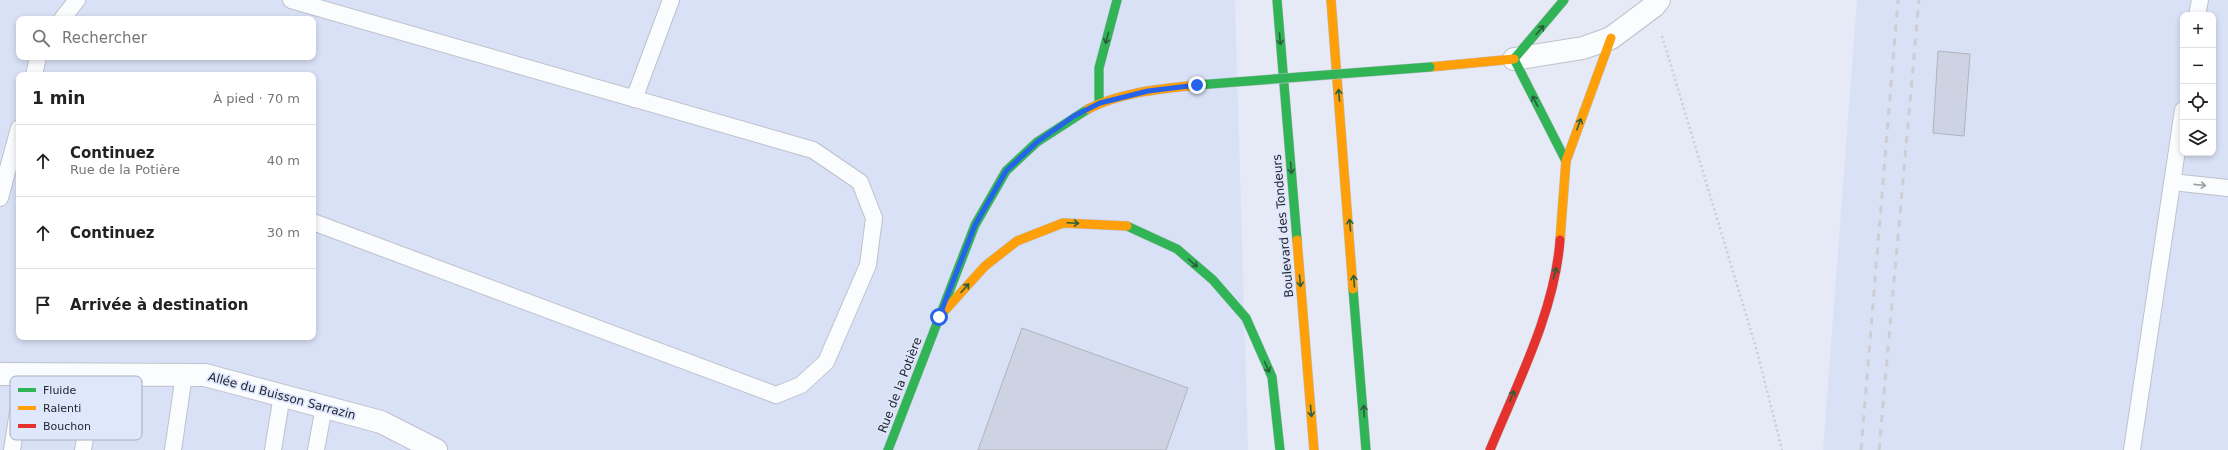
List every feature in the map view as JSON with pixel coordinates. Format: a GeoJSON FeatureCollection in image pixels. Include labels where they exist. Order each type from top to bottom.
{"type":"FeatureCollection","features":[{"type":"Feature","properties":{"kind":"main road"},"geometry":{"type":"LineString","coordinates":[[1100,103],[1099,68],[1117,0]]}},
{"type":"Feature","properties":{"kind":"main road","name":"Boulevard des Tondeurs"},"geometry":{"type":"LineString","coordinates":[[1277,0],[1314,450]]}},
{"type":"Feature","properties":{"kind":"main road"},"geometry":{"type":"LineString","coordinates":[[1331,0],[1366,450]]}},
{"type":"Feature","properties":{"kind":"main road"},"geometry":{"type":"LineString","coordinates":[[1564,0],[1514,59],[1566,161]]}},
{"type":"Feature","properties":{"kind":"main road"},"geometry":{"type":"LineString","coordinates":[[1490,450],[1542,322],[1557,266],[1566,161],[1611,38]]}},
{"type":"Feature","properties":{"kind":"main road","name":"Rue de la Potière"},"geometry":{"type":"LineString","coordinates":[[888,450],[975,225],[1006,171],[1037,142],[1074,116],[1100,103],[1148,91],[1197,85],[1514,59]]}},
{"type":"Feature","properties":{"kind":"main road"},"geometry":{"type":"LineString","coordinates":[[939,317],[985,266],[1016,241],[1063,223],[1125,226],[1177,249],[1213,280],[1246,318],[1272,377],[1280,450]]}},
{"type":"Feature","properties":{"kind":"street"},"geometry":{"type":"LineString","coordinates":[[1514,59],[1583,48],[1611,38],[1656,3]]}},
{"type":"Feature","properties":{"kind":"street","name":"Allée du Buisson Sarrazin"},"geometry":{"type":"LineString","coordinates":[[0,374],[205,375],[380,422],[436,450]]}},
{"type":"Feature","properties":{"kind":"lane"},"geometry":{"type":"LineString","coordinates":[[64,16],[77,0]]}},
{"type":"Feature","properties":{"kind":"lane"},"geometry":{"type":"LineString","coordinates":[[291,0],[813,150],[860,182],[874,218],[868,265],[826,362],[801,385],[776,395],[316,223]]}},
{"type":"Feature","properties":{"kind":"lane"},"geometry":{"type":"LineString","coordinates":[[634,99],[671,0]]}},
{"type":"Feature","properties":{"kind":"lane"},"geometry":{"type":"LineString","coordinates":[[2198,12],[2200,0]]}},
{"type":"Feature","properties":{"kind":"lane"},"geometry":{"type":"LineString","coordinates":[[35,72],[37,60]]}},
{"type":"Feature","properties":{"kind":"lane"},"geometry":{"type":"LineString","coordinates":[[2132,450],[2181,120]]}},
{"type":"Feature","properties":{"kind":"lane"},"geometry":{"type":"LineString","coordinates":[[0,198],[16,139]]}},
{"type":"Feature","properties":{"kind":"lane"},"geometry":{"type":"LineString","coordinates":[[2172,182],[2228,188]]}},
{"type":"Feature","properties":{"kind":"lane"},"geometry":{"type":"LineString","coordinates":[[173,450],[184,375]]}},
{"type":"Feature","properties":{"kind":"lane"},"geometry":{"type":"LineString","coordinates":[[273,450],[282,395]]}},
{"type":"Feature","properties":{"kind":"lane"},"geometry":{"type":"LineString","coordinates":[[316,450],[324,406]]}},
{"type":"Feature","properties":{"kind":"lane"},"geometry":{"type":"LineString","coordinates":[[12,450],[14,440]]}},
{"type":"Feature","properties":{"kind":"lane"},"geometry":{"type":"LineString","coordinates":[[83,450],[85,440]]}},
{"type":"Feature","properties":{"kind":"path"},"geometry":{"type":"LineString","coordinates":[[1656,3],[1677,90],[1757,351],[1782,450]]}},
{"type":"Feature","properties":{"kind":"shaded area"},"geometry":{"type":"Polygon","coordinates":[[[0,0],[1235,0],[1248,450],[0,450],[0,0]]]}},
{"type":"Feature","properties":{"kind":"shaded area"},"geometry":{"type":"Polygon","coordinates":[[[1857,0],[2228,0],[2228,450],[1823,450],[1857,0]]]}},
{"type":"Feature","properties":{"kind":"building"},"geometry":{"type":"Polygon","coordinates":[[[1938,51],[1970,54],[1964,136],[1933,133],[1938,51]]]}},
{"type":"Feature","properties":{"kind":"building"},"geometry":{"type":"Polygon","coordinates":[[[1022,328],[1188,388],[1166,450],[978,450],[1022,328]]]}},
{"type":"Feature","properties":{"kind":"railway"},"geometry":{"type":"LineString","coordinates":[[1861,450],[1898,0]]}},
{"type":"Feature","properties":{"kind":"railway"},"geometry":{"type":"LineString","coordinates":[[1879,450],[1919,0]]}},
{"type":"Feature","properties":{"kind":"traffic: fast"},"geometry":{"type":"LineString","coordinates":[[1099,103],[1099,68],[1117,0]]}},
{"type":"Feature","properties":{"kind":"traffic: fast"},"geometry":{"type":"LineString","coordinates":[[1277,0],[1297,240]]}},
{"type":"Feature","properties":{"kind":"traffic: fast"},"geometry":{"type":"LineString","coordinates":[[1564,0],[1514,59],[1566,161]]}},
{"type":"Feature","properties":{"kind":"traffic: fast"},"geometry":{"type":"LineString","coordinates":[[1197,85],[1430,67]]}},
{"type":"Feature","properties":{"kind":"traffic: fast"},"geometry":{"type":"LineString","coordinates":[[888,450],[975,225],[1006,171],[1037,142],[1088,109]]}},
{"type":"Feature","properties":{"kind":"traffic: fast"},"geometry":{"type":"LineString","coordinates":[[1127,226],[1177,249],[1213,280],[1246,318],[1272,377],[1280,450]]}},
{"type":"Feature","properties":{"kind":"traffic: fast"},"geometry":{"type":"LineString","coordinates":[[1353,289],[1366,450]]}},
{"type":"Feature","properties":{"kind":"traffic: slow"},"geometry":{"type":"LineString","coordinates":[[1331,0],[1353,289]]}},
{"type":"Feature","properties":{"kind":"traffic: slow"},"geometry":{"type":"LineString","coordinates":[[1560,240],[1566,161],[1611,38]]}},
{"type":"Feature","properties":{"kind":"traffic: slow"},"geometry":{"type":"LineString","coordinates":[[1430,67],[1514,59]]}},
{"type":"Feature","properties":{"kind":"traffic: slow"},"geometry":{"type":"LineString","coordinates":[[1088,109],[1101,103],[1127,95],[1197,85]]}},
{"type":"Feature","properties":{"kind":"traffic: slow"},"geometry":{"type":"LineString","coordinates":[[939,317],[985,266],[1017,241],[1063,223],[1127,226]]}},
{"type":"Feature","properties":{"kind":"traffic: slow"},"geometry":{"type":"LineString","coordinates":[[1297,240],[1314,450]]}},
{"type":"Feature","properties":{"kind":"traffic: jam"},"geometry":{"type":"LineString","coordinates":[[1490,450],[1523,373],[1543,320],[1557,267],[1560,240]]}},
{"type":"Feature","properties":{"kind":"route"},"geometry":{"type":"LineString","coordinates":[[939,317],[975,225],[1006,171],[1037,142],[1074,116],[1100,103],[1148,91],[1197,85]]}}]}
